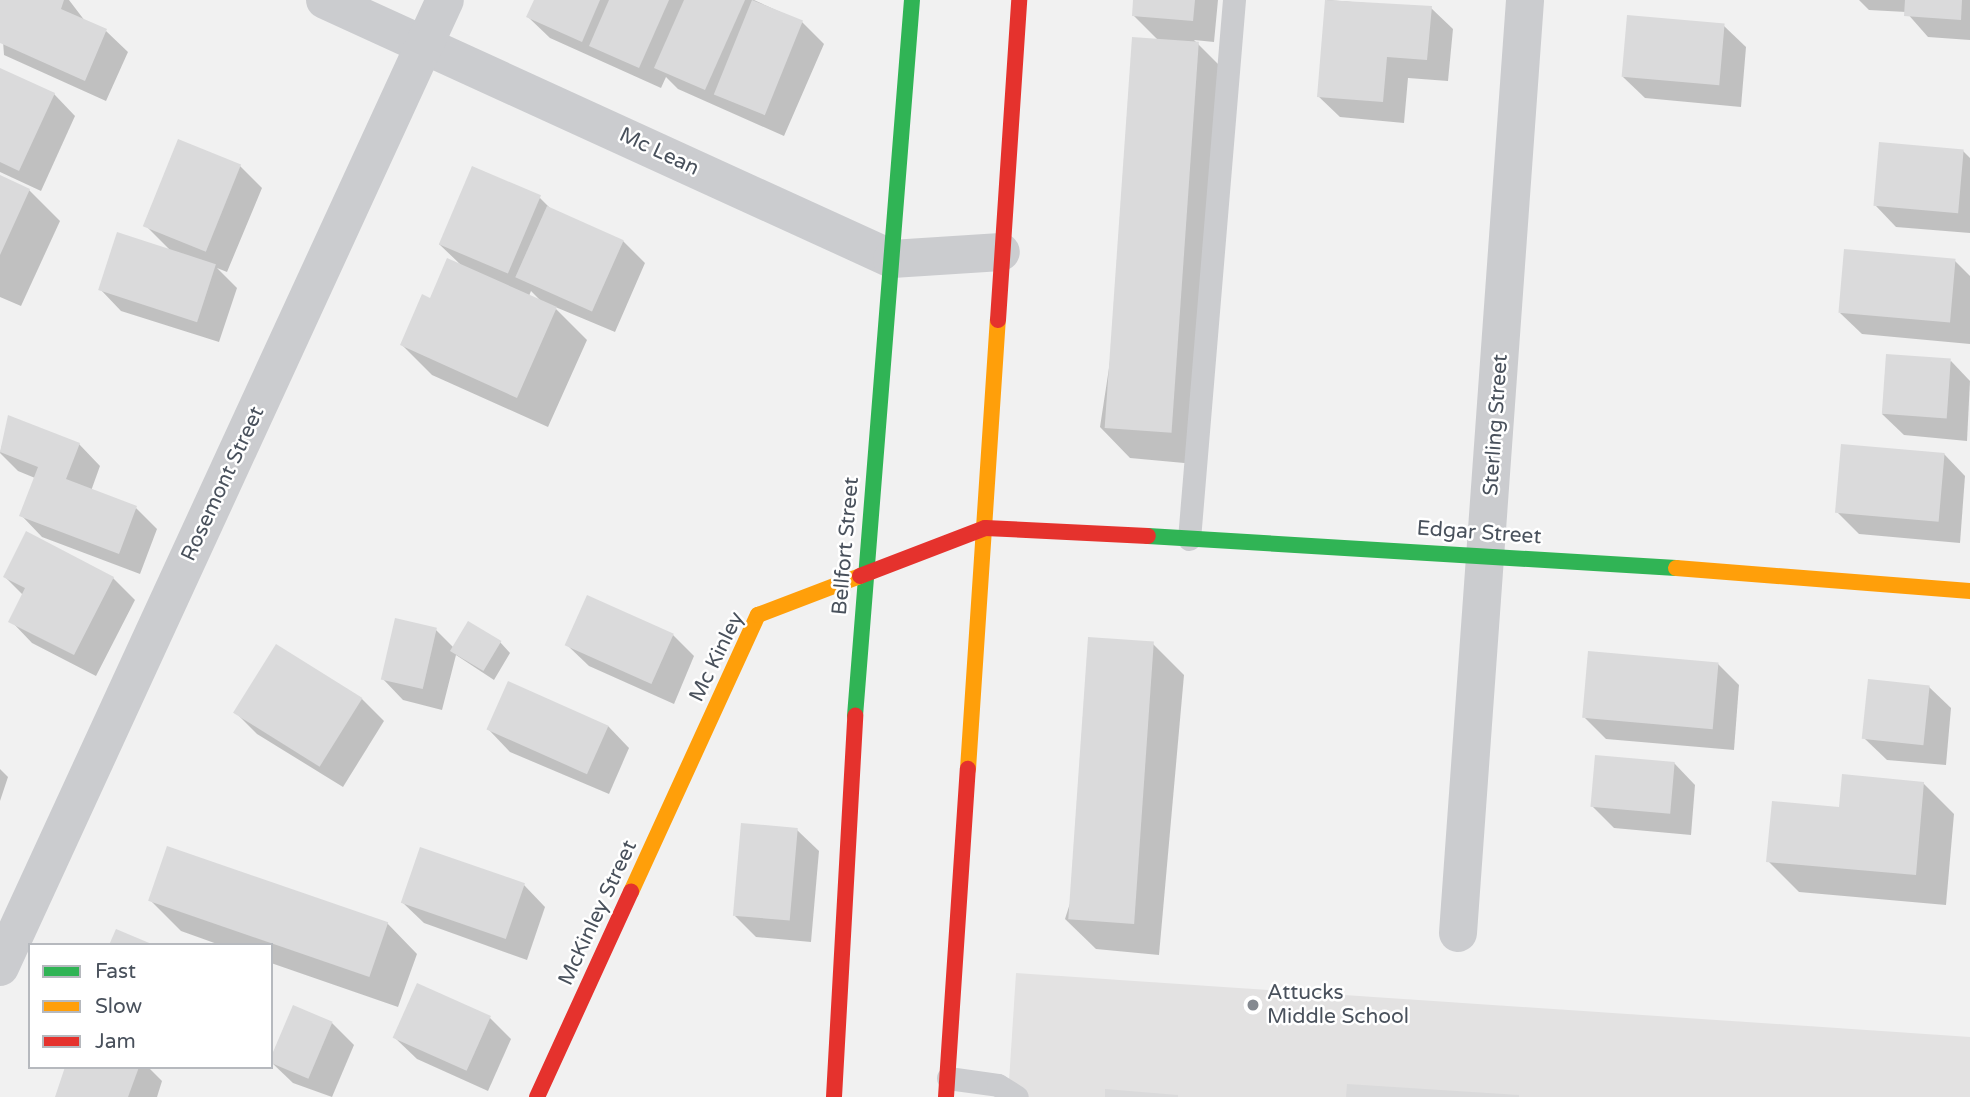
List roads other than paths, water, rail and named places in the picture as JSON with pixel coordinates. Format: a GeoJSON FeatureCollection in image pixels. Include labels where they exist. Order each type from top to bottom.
{"type":"FeatureCollection","features":[{"type":"Feature","properties":{"kind":"main road","name":"Bellfort Street"},"geometry":{"type":"LineString","coordinates":[[834,1097],[863,574],[892,259],[912,0]]}},
{"type":"Feature","properties":{"kind":"main road"},"geometry":{"type":"LineString","coordinates":[[947,1088],[1019,0]]}},
{"type":"Feature","properties":{"kind":"main road","name":"Edgar Street"},"geometry":{"type":"LineString","coordinates":[[985,528],[1487,554],[1970,591]]}},
{"type":"Feature","properties":{"kind":"main road","name":"Mc Kinley"},"geometry":{"type":"LineString","coordinates":[[698,746],[758,615],[985,528]]}},
{"type":"Feature","properties":{"kind":"main road","name":"McKinley Street"},"geometry":{"type":"LineString","coordinates":[[537,1097],[698,746]]}},
{"type":"Feature","properties":{"kind":"street","name":"Mc Lean"},"geometry":{"type":"LineString","coordinates":[[326,0],[892,259],[1001,252]]}},
{"type":"Feature","properties":{"kind":"street","name":"Rosemont Street"},"geometry":{"type":"LineString","coordinates":[[0,967],[445,0]]}},
{"type":"Feature","properties":{"kind":"street","name":"Sterling Street"},"geometry":{"type":"LineString","coordinates":[[1458,933],[1525,0]]}},
{"type":"Feature","properties":{"kind":"lane"},"geometry":{"type":"LineString","coordinates":[[1189,538],[1234,0]]}},
{"type":"Feature","properties":{"kind":"lane"},"geometry":{"type":"LineString","coordinates":[[947,1088],[998,1085],[1017,1097]]}},
{"type":"Feature","properties":{"kind":"place","name":"Attucks Middle School"},"geometry":{"type":"Point","coordinates":[1253,1005]}}]}
